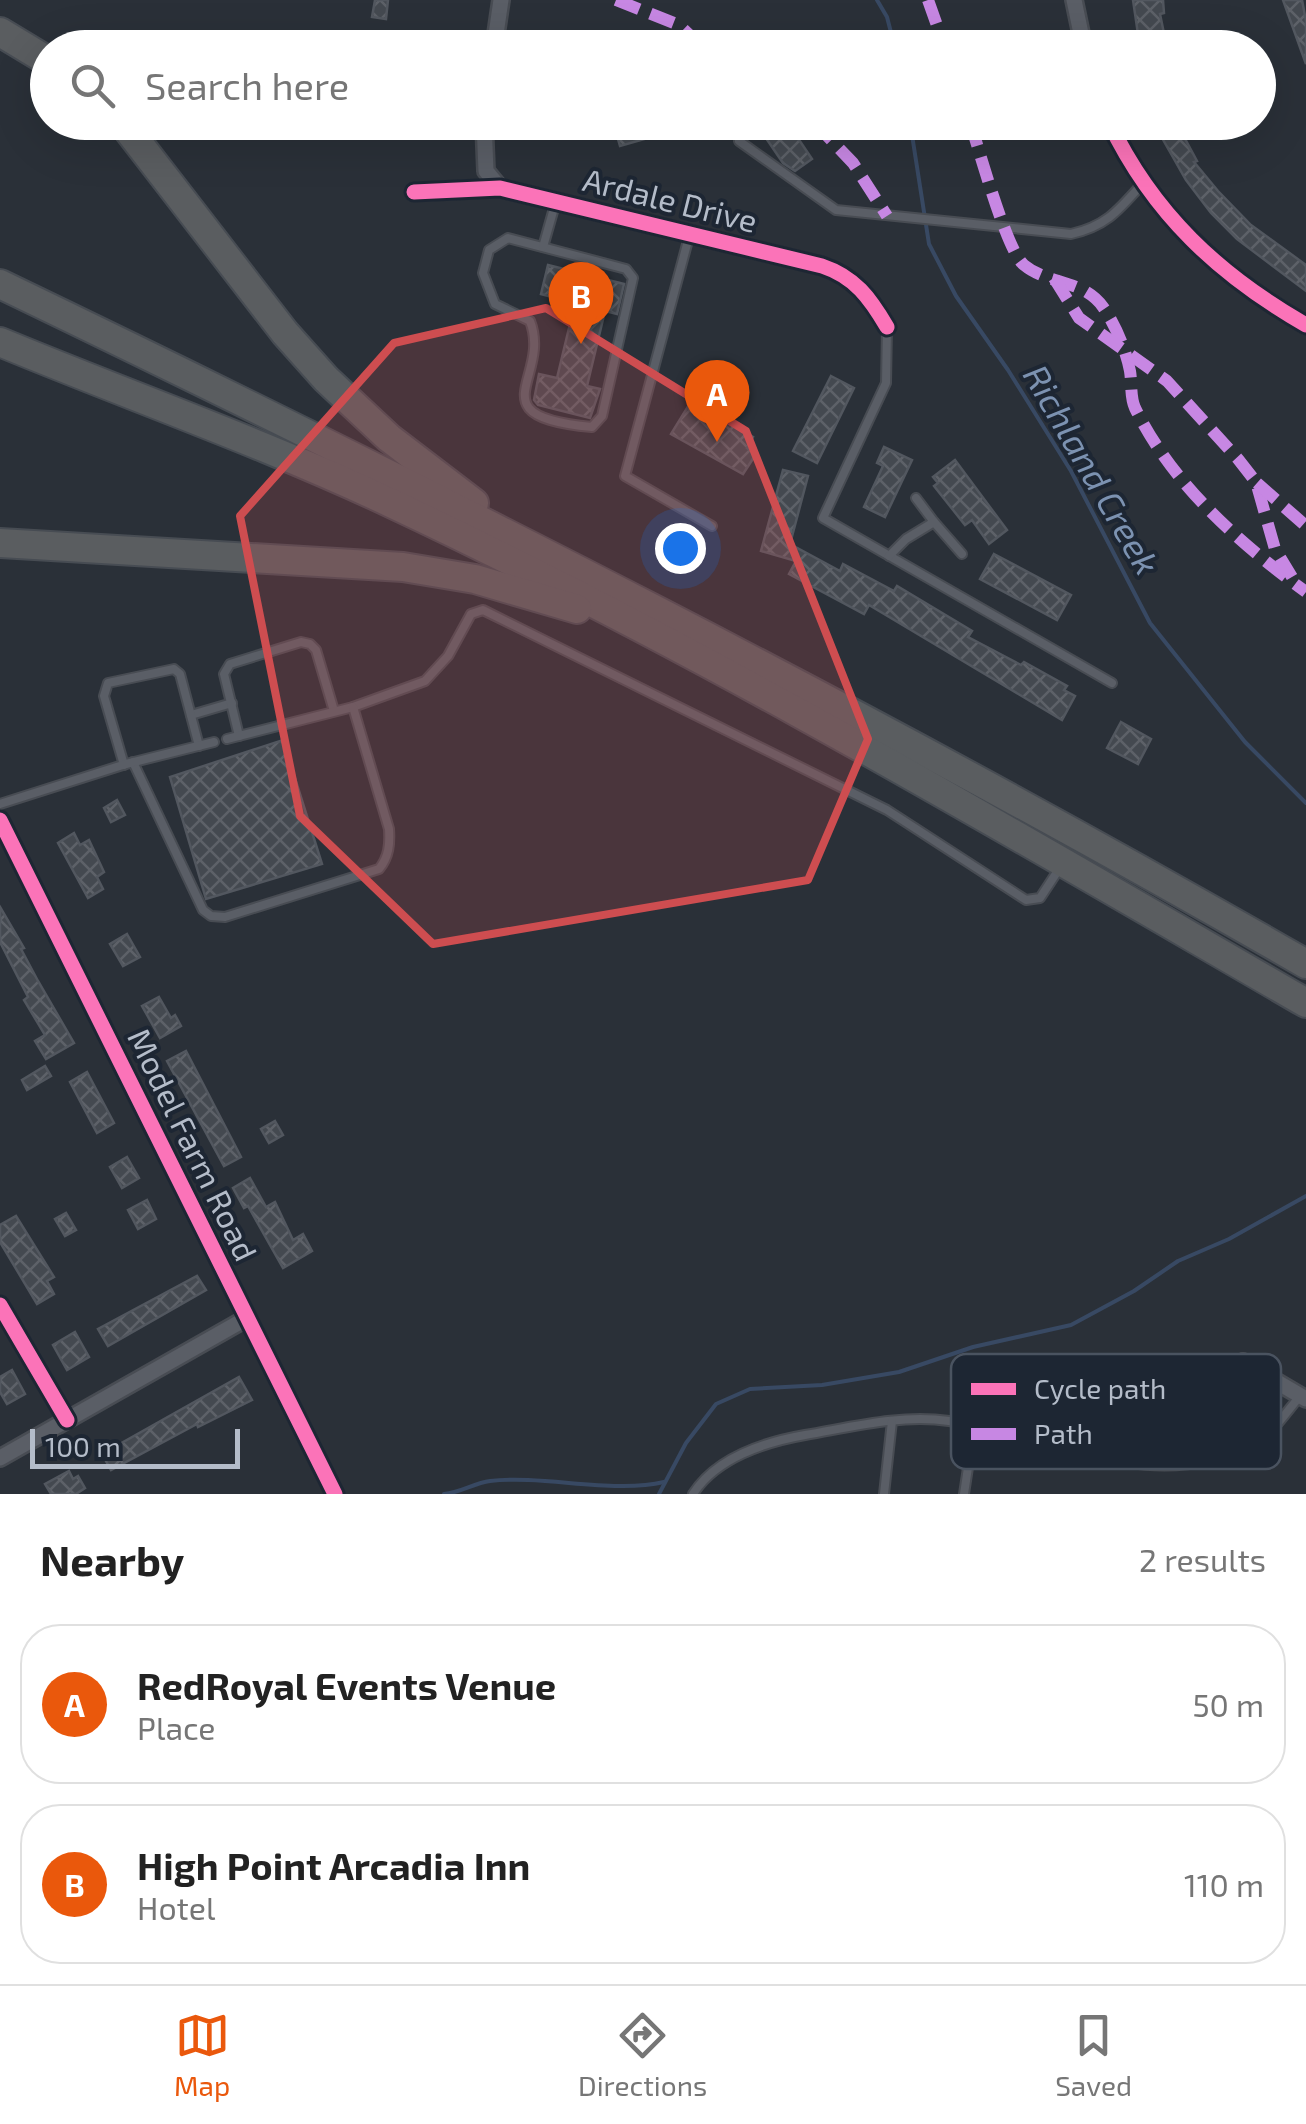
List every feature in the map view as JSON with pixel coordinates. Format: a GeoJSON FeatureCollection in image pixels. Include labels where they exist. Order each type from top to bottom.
{"type":"FeatureCollection","features":[{"type":"Feature","properties":{"kind":"highway"},"geometry":{"type":"LineString","coordinates":[[0,32],[30,50]]}},
{"type":"Feature","properties":{"kind":"highway"},"geometry":{"type":"LineString","coordinates":[[136,140],[326,379],[389,438],[447,484],[484,511],[531,535],[566,564]]}},
{"type":"Feature","properties":{"kind":"highway"},"geometry":{"type":"LineString","coordinates":[[0,284],[566,564],[1022,803],[1306,964]]}},
{"type":"Feature","properties":{"kind":"highway"},"geometry":{"type":"LineString","coordinates":[[0,342],[388,502],[547,579],[682,648],[1306,1003]]}},
{"type":"Feature","properties":{"kind":"highway"},"geometry":{"type":"LineString","coordinates":[[0,543],[403,566],[476,579],[633,626]]}},
{"type":"Feature","properties":{"kind":"street"},"geometry":{"type":"LineString","coordinates":[[497,30],[501,0]]}},
{"type":"Feature","properties":{"kind":"street"},"geometry":{"type":"LineString","coordinates":[[1074,0],[1080,30]]}},
{"type":"Feature","properties":{"kind":"street"},"geometry":{"type":"LineString","coordinates":[[485,140],[486,171],[500,188]]}},
{"type":"Feature","properties":{"kind":"street"},"geometry":{"type":"LineString","coordinates":[[1119,140],[1142,184],[1200,250],[1241,283],[1306,325]]}},
{"type":"Feature","properties":{"kind":"street","name":"Ardale Drive"},"geometry":{"type":"LineString","coordinates":[[414,192],[500,188],[834,270],[864,292],[887,327]]}},
{"type":"Feature","properties":{"kind":"street","name":"Model Farm Road"},"geometry":{"type":"LineString","coordinates":[[0,820],[335,1494]]}},
{"type":"Feature","properties":{"kind":"street"},"geometry":{"type":"LineString","coordinates":[[0,1305],[67,1420]]}},
{"type":"Feature","properties":{"kind":"street"},"geometry":{"type":"LineString","coordinates":[[0,1458],[247,1318]]}},
{"type":"Feature","properties":{"kind":"street"},"geometry":{"type":"LineString","coordinates":[[1281,1385],[1303,1398]]}},
{"type":"Feature","properties":{"kind":"lane"},"geometry":{"type":"LineString","coordinates":[[739,141],[836,210],[916,221],[1070,234],[1094,229],[1115,214],[1142,184]]}},
{"type":"Feature","properties":{"kind":"lane"},"geometry":{"type":"LineString","coordinates":[[543,247],[556,201]]}},
{"type":"Feature","properties":{"kind":"lane"},"geometry":{"type":"LineString","coordinates":[[690,233],[625,476],[712,526]]}},
{"type":"Feature","properties":{"kind":"lane"},"geometry":{"type":"LineString","coordinates":[[508,238],[543,247],[626,269],[633,278],[602,416],[592,427],[533,414],[525,404],[523,387],[536,338],[530,321],[495,304],[483,273],[489,250],[508,238]]}},
{"type":"Feature","properties":{"kind":"lane"},"geometry":{"type":"LineString","coordinates":[[887,327],[886,383],[823,518],[1112,684]]}},
{"type":"Feature","properties":{"kind":"lane"},"geometry":{"type":"LineString","coordinates":[[916,498],[962,554]]}},
{"type":"Feature","properties":{"kind":"lane"},"geometry":{"type":"LineString","coordinates":[[889,556],[906,539],[934,522]]}},
{"type":"Feature","properties":{"kind":"lane"},"geometry":{"type":"LineString","coordinates":[[227,739],[353,707],[425,681],[448,656],[471,614],[483,610],[887,810],[1026,900],[1040,898],[1064,862]]}},
{"type":"Feature","properties":{"kind":"lane"},"geometry":{"type":"LineString","coordinates":[[239,736],[224,674],[230,664],[305,642],[316,650],[334,711]]}},
{"type":"Feature","properties":{"kind":"lane"},"geometry":{"type":"LineString","coordinates":[[200,746],[180,674],[174,669],[108,683],[104,696],[128,764],[202,910],[211,916],[225,917],[383,864],[390,829],[353,707]]}},
{"type":"Feature","properties":{"kind":"lane"},"geometry":{"type":"LineString","coordinates":[[191,715],[232,702]]}},
{"type":"Feature","properties":{"kind":"lane"},"geometry":{"type":"LineString","coordinates":[[0,804],[214,742]]}},
{"type":"Feature","properties":{"kind":"lane"},"geometry":{"type":"LineString","coordinates":[[1281,1420],[1303,1398]]}},
{"type":"Feature","properties":{"kind":"lane"},"geometry":{"type":"LineString","coordinates":[[884,1494],[892,1421]]}},
{"type":"Feature","properties":{"kind":"lane"},"geometry":{"type":"LineString","coordinates":[[693,1494],[714,1472],[743,1453],[780,1439],[892,1421],[951,1422]]}},
{"type":"Feature","properties":{"kind":"lane"},"geometry":{"type":"LineString","coordinates":[[964,1494],[968,1469]]}},
{"type":"Feature","properties":{"kind":"highlighted area"},"geometry":{"type":"Polygon","coordinates":[[[546,308],[746,431],[868,739],[808,880],[433,944],[300,816],[240,516],[394,343],[546,308]]]}},
{"type":"Feature","properties":{"kind":"building"},"geometry":{"type":"Polygon","coordinates":[[[375,0],[388,0],[386,19],[372,17],[375,0]]]}},
{"type":"Feature","properties":{"kind":"building"},"geometry":{"type":"Polygon","coordinates":[[[1133,0],[1163,0],[1164,13],[1160,14],[1163,30],[1137,30],[1133,0]]]}},
{"type":"Feature","properties":{"kind":"building"},"geometry":{"type":"Polygon","coordinates":[[[1283,0],[1302,0],[1306,64],[1283,0]]]}},
{"type":"Feature","properties":{"kind":"building"},"geometry":{"type":"Polygon","coordinates":[[[618,140],[641,140],[620,146],[618,140]]]}},
{"type":"Feature","properties":{"kind":"building"},"geometry":{"type":"Polygon","coordinates":[[[767,140],[799,140],[812,159],[795,171],[783,163],[767,140]]]}},
{"type":"Feature","properties":{"kind":"building"},"geometry":{"type":"Polygon","coordinates":[[[1163,140],[1186,140],[1197,161],[1194,162],[1218,191],[1251,225],[1306,265],[1306,291],[1237,239],[1186,180],[1163,140]]]}},
{"type":"Feature","properties":{"kind":"building"},"geometry":{"type":"Polygon","coordinates":[[[548,265],[624,284],[617,314],[605,311],[587,386],[600,389],[590,418],[538,405],[534,400],[539,374],[557,378],[575,303],[541,294],[548,265]]]}},
{"type":"Feature","properties":{"kind":"building"},"geometry":{"type":"Polygon","coordinates":[[[831,376],[854,388],[817,463],[793,451],[831,376]]]}},
{"type":"Feature","properties":{"kind":"building"},"geometry":{"type":"Polygon","coordinates":[[[692,400],[753,437],[747,448],[756,454],[743,474],[671,434],[692,400]]]}},
{"type":"Feature","properties":{"kind":"building"},"geometry":{"type":"Polygon","coordinates":[[[884,447],[912,460],[885,517],[864,507],[883,466],[877,463],[884,447]]]}},
{"type":"Feature","properties":{"kind":"building"},"geometry":{"type":"Polygon","coordinates":[[[955,460],[1007,530],[989,544],[972,520],[965,525],[934,486],[938,483],[933,477],[955,460]]]}},
{"type":"Feature","properties":{"kind":"building"},"geometry":{"type":"Polygon","coordinates":[[[783,470],[808,476],[790,544],[840,571],[843,564],[894,591],[897,586],[972,631],[968,637],[1067,686],[1064,690],[1075,696],[1062,720],[869,605],[864,614],[789,574],[796,561],[761,551],[783,470]]]}},
{"type":"Feature","properties":{"kind":"building"},"geometry":{"type":"Polygon","coordinates":[[[994,554],[1071,595],[1057,620],[980,579],[994,554]]]}},
{"type":"Feature","properties":{"kind":"building"},"geometry":{"type":"Polygon","coordinates":[[[1121,722],[1151,739],[1138,764],[1107,748],[1121,722]]]}},
{"type":"Feature","properties":{"kind":"building"},"geometry":{"type":"Polygon","coordinates":[[[283,740],[322,864],[206,899],[170,777],[283,740]]]}},
{"type":"Feature","properties":{"kind":"building"},"geometry":{"type":"Polygon","coordinates":[[[117,800],[125,815],[111,822],[104,808],[117,800]]]}},
{"type":"Feature","properties":{"kind":"building"},"geometry":{"type":"Polygon","coordinates":[[[74,833],[80,845],[89,840],[104,872],[97,877],[103,889],[88,898],[58,843],[74,833]]]}},
{"type":"Feature","properties":{"kind":"building"},"geometry":{"type":"Polygon","coordinates":[[[0,907],[74,1043],[46,1059],[35,1041],[45,1035],[24,1000],[28,997],[0,942],[0,907]]]}},
{"type":"Feature","properties":{"kind":"building"},"geometry":{"type":"Polygon","coordinates":[[[127,934],[140,957],[123,966],[110,944],[127,934]]]}},
{"type":"Feature","properties":{"kind":"building"},"geometry":{"type":"Polygon","coordinates":[[[159,997],[171,1018],[175,1015],[181,1026],[160,1038],[142,1006],[159,997]]]}},
{"type":"Feature","properties":{"kind":"building"},"geometry":{"type":"Polygon","coordinates":[[[186,1051],[241,1157],[224,1166],[167,1061],[186,1051]]]}},
{"type":"Feature","properties":{"kind":"building"},"geometry":{"type":"Polygon","coordinates":[[[45,1066],[51,1076],[27,1090],[22,1080],[45,1066]]]}},
{"type":"Feature","properties":{"kind":"building"},"geometry":{"type":"Polygon","coordinates":[[[87,1072],[114,1123],[97,1133],[70,1082],[87,1072]]]}},
{"type":"Feature","properties":{"kind":"building"},"geometry":{"type":"Polygon","coordinates":[[[275,1121],[283,1135],[269,1143],[261,1129],[275,1121]]]}},
{"type":"Feature","properties":{"kind":"building"},"geometry":{"type":"Polygon","coordinates":[[[127,1157],[139,1178],[122,1188],[110,1167],[127,1157]]]}},
{"type":"Feature","properties":{"kind":"building"},"geometry":{"type":"Polygon","coordinates":[[[250,1178],[266,1207],[275,1202],[293,1240],[303,1234],[312,1251],[283,1268],[248,1206],[244,1208],[233,1188],[250,1178]]]}},
{"type":"Feature","properties":{"kind":"building"},"geometry":{"type":"Polygon","coordinates":[[[147,1200],[156,1219],[138,1229],[128,1210],[147,1200]]]}},
{"type":"Feature","properties":{"kind":"building"},"geometry":{"type":"Polygon","coordinates":[[[66,1213],[76,1230],[65,1236],[55,1219],[66,1213]]]}},
{"type":"Feature","properties":{"kind":"building"},"geometry":{"type":"Polygon","coordinates":[[[16,1216],[54,1277],[47,1281],[54,1294],[37,1304],[0,1242],[0,1225],[16,1216]]]}},
{"type":"Feature","properties":{"kind":"building"},"geometry":{"type":"Polygon","coordinates":[[[197,1276],[206,1290],[108,1346],[98,1329],[197,1276]]]}},
{"type":"Feature","properties":{"kind":"building"},"geometry":{"type":"Polygon","coordinates":[[[75,1332],[89,1357],[67,1370],[53,1345],[75,1332]]]}},
{"type":"Feature","properties":{"kind":"building"},"geometry":{"type":"Polygon","coordinates":[[[12,1370],[25,1394],[7,1404],[0,1392],[0,1377],[12,1370]]]}},
{"type":"Feature","properties":{"kind":"building"},"geometry":{"type":"Polygon","coordinates":[[[239,1377],[252,1400],[111,1470],[102,1454],[239,1377]]]}},
{"type":"Feature","properties":{"kind":"building"},"geometry":{"type":"Polygon","coordinates":[[[69,1471],[73,1479],[78,1476],[85,1488],[76,1494],[51,1494],[45,1484],[69,1471]]]}},
{"type":"Feature","properties":{"kind":"waterway","name":"Richland Creek"},"geometry":{"type":"LineString","coordinates":[[877,0],[890,30]]}},
{"type":"Feature","properties":{"kind":"waterway","name":"Richland Creek"},"geometry":{"type":"LineString","coordinates":[[913,140],[929,244],[956,296],[1071,471],[1150,623],[1245,742],[1306,803]]}},
{"type":"Feature","properties":{"kind":"waterway"},"geometry":{"type":"LineString","coordinates":[[952,1354],[1071,1325],[1134,1291],[1178,1261],[1229,1239],[1306,1196]]}},
{"type":"Feature","properties":{"kind":"waterway"},"geometry":{"type":"LineString","coordinates":[[659,1494],[686,1443],[716,1404],[750,1389],[822,1385],[899,1372],[951,1354]]}},
{"type":"Feature","properties":{"kind":"waterway"},"geometry":{"type":"LineString","coordinates":[[444,1494],[484,1482],[511,1480],[623,1486],[664,1482]]}},
{"type":"Feature","properties":{"kind":"marked path"},"geometry":{"type":"LineString","coordinates":[[616,0],[684,30]]}},
{"type":"Feature","properties":{"kind":"marked path"},"geometry":{"type":"LineString","coordinates":[[928,0],[939,30]]}},
{"type":"Feature","properties":{"kind":"marked path"},"geometry":{"type":"LineString","coordinates":[[831,140],[853,163],[887,216]]}},
{"type":"Feature","properties":{"kind":"marked path"},"geometry":{"type":"LineString","coordinates":[[976,140],[1017,256],[1033,271],[1086,291],[1103,307],[1126,355],[1135,408],[1168,462],[1232,532],[1306,592]]}},
{"type":"Feature","properties":{"kind":"marked path"},"geometry":{"type":"LineString","coordinates":[[1054,278],[1079,318],[1167,381],[1238,459],[1256,482],[1275,549],[1292,577]]}},
{"type":"Feature","properties":{"kind":"marked path"},"geometry":{"type":"LineString","coordinates":[[1257,483],[1306,526]]}},
{"type":"Feature","properties":{"kind":"cycle path"},"geometry":{"type":"LineString","coordinates":[[1119,140],[1146,185],[1191,239],[1245,285],[1306,325]]}},
{"type":"Feature","properties":{"kind":"cycle path"},"geometry":{"type":"LineString","coordinates":[[414,192],[500,188],[822,266],[844,276],[861,290],[887,327]]}},
{"type":"Feature","properties":{"kind":"cycle path"},"geometry":{"type":"LineString","coordinates":[[0,820],[335,1494]]}},
{"type":"Feature","properties":{"kind":"cycle path"},"geometry":{"type":"LineString","coordinates":[[0,1305],[67,1420]]}},
{"type":"Feature","properties":{"kind":"place","name":"High Point Arcadia Inn"},"geometry":{"type":"Point","coordinates":[581,344]}},
{"type":"Feature","properties":{"kind":"place","name":"RedRoyal Events Venue"},"geometry":{"type":"Point","coordinates":[717,442]}}]}
